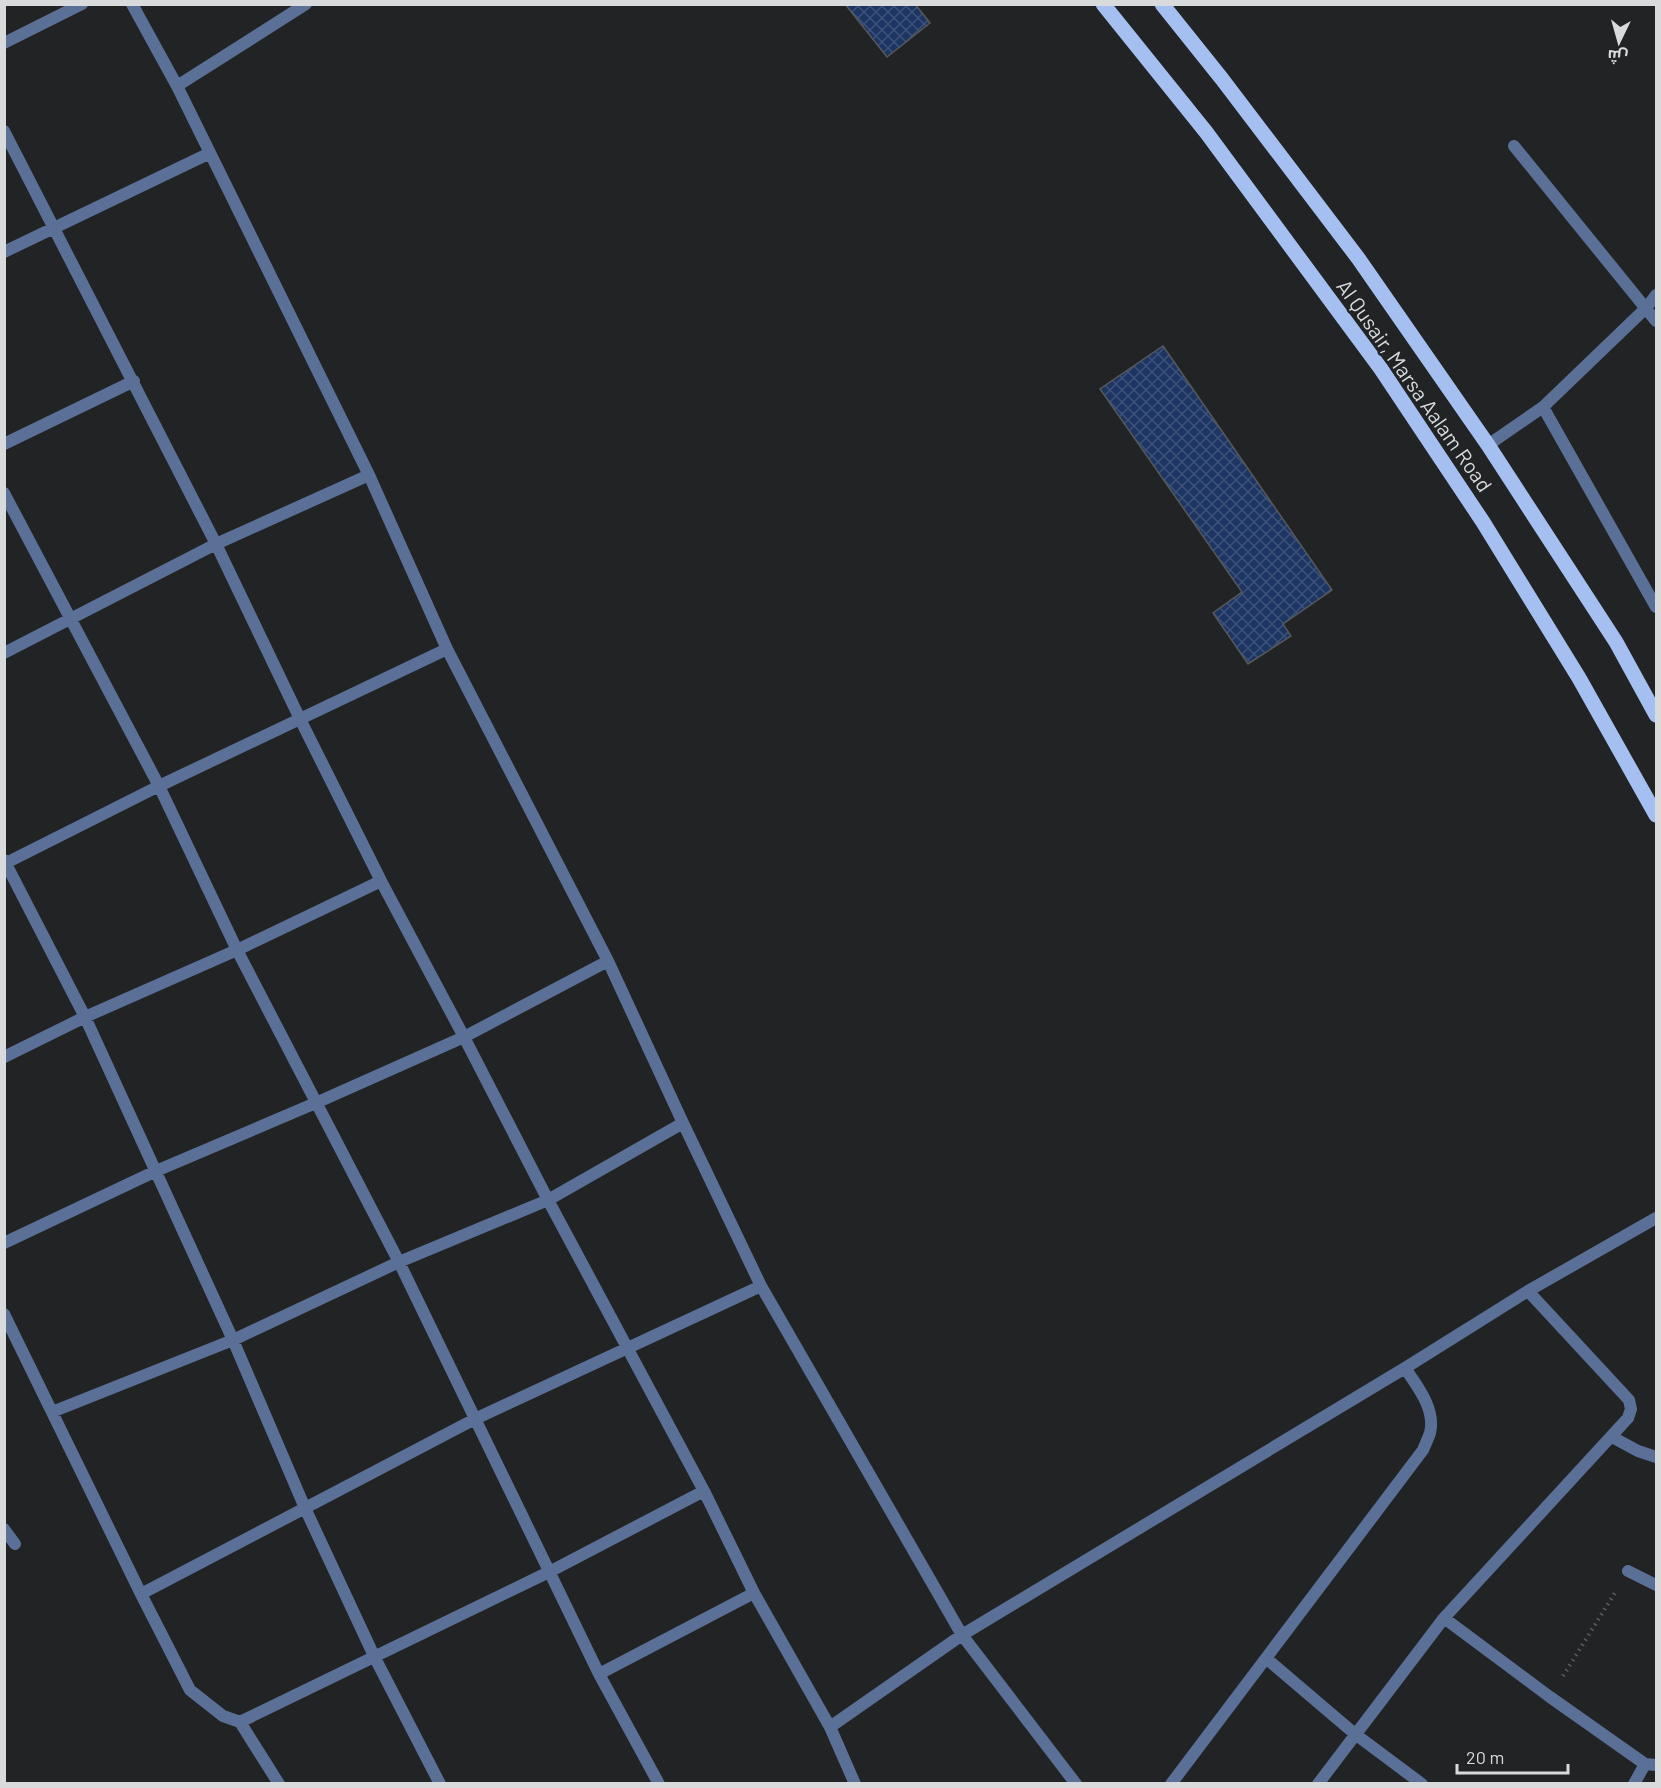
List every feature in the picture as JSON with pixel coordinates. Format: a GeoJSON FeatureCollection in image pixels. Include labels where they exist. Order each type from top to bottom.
{"type":"FeatureCollection","features":[{"type":"Feature","properties":{"kind":"main road","name":"Al Qusair, Marsa Aalam Road"},"geometry":{"type":"LineString","coordinates":[[1103,4],[1206,132],[1381,369],[1489,532],[1579,678],[1656,815]]}},
{"type":"Feature","properties":{"kind":"main road","name":"Al Qusair, Marsa Aalam Road"},"geometry":{"type":"LineString","coordinates":[[1162,4],[1358,258],[1488,445],[1616,642],[1656,715]]}},
{"type":"Feature","properties":{"kind":"street"},"geometry":{"type":"LineString","coordinates":[[4,43],[81,4]]}},
{"type":"Feature","properties":{"kind":"street"},"geometry":{"type":"LineString","coordinates":[[132,4],[177,86],[369,475],[447,649],[608,961],[762,1286],[962,1635],[1076,1784]]}},
{"type":"Feature","properties":{"kind":"street"},"geometry":{"type":"LineString","coordinates":[[177,86],[306,4]]}},
{"type":"Feature","properties":{"kind":"street"},"geometry":{"type":"LineString","coordinates":[[4,131],[216,544],[381,881],[704,1491],[754,1593],[830,1727],[855,1784]]}},
{"type":"Feature","properties":{"kind":"street"},"geometry":{"type":"LineString","coordinates":[[1514,146],[1647,307],[1656,321]]}},
{"type":"Feature","properties":{"kind":"street"},"geometry":{"type":"LineString","coordinates":[[4,252],[210,153]]}},
{"type":"Feature","properties":{"kind":"street"},"geometry":{"type":"LineString","coordinates":[[1488,445],[1543,407],[1656,296]]}},
{"type":"Feature","properties":{"kind":"street"},"geometry":{"type":"LineString","coordinates":[[4,444],[134,381]]}},
{"type":"Feature","properties":{"kind":"street"},"geometry":{"type":"LineString","coordinates":[[1543,407],[1656,607]]}},
{"type":"Feature","properties":{"kind":"street"},"geometry":{"type":"LineString","coordinates":[[4,653],[216,544],[369,475]]}},
{"type":"Feature","properties":{"kind":"street"},"geometry":{"type":"LineString","coordinates":[[4,493],[159,786],[237,950],[318,1102],[399,1262],[599,1674],[659,1784]]}},
{"type":"Feature","properties":{"kind":"street"},"geometry":{"type":"LineString","coordinates":[[440,1784],[304,1508],[234,1340],[85,1017],[5,863],[159,786],[447,649]]}},
{"type":"Feature","properties":{"kind":"street"},"geometry":{"type":"LineString","coordinates":[[4,1057],[85,1017],[237,950],[381,881]]}},
{"type":"Feature","properties":{"kind":"street"},"geometry":{"type":"LineString","coordinates":[[4,1243],[156,1171],[464,1037],[608,961]]}},
{"type":"Feature","properties":{"kind":"street"},"geometry":{"type":"LineString","coordinates":[[52,1412],[234,1340],[399,1262],[548,1200],[683,1123]]}},
{"type":"Feature","properties":{"kind":"street"},"geometry":{"type":"LineString","coordinates":[[830,1727],[962,1635],[1528,1292],[1656,1218]]}},
{"type":"Feature","properties":{"kind":"street"},"geometry":{"type":"LineString","coordinates":[[141,1594],[475,1419],[762,1286]]}},
{"type":"Feature","properties":{"kind":"street"},"geometry":{"type":"LineString","coordinates":[[1318,1784],[1444,1618],[1628,1418],[1631,1409],[1629,1400],[1528,1292]]}},
{"type":"Feature","properties":{"kind":"street"},"geometry":{"type":"LineString","coordinates":[[4,1314],[190,1690],[223,1716],[240,1722],[279,1784]]}},
{"type":"Feature","properties":{"kind":"street"},"geometry":{"type":"LineString","coordinates":[[1173,1783],[1423,1450],[1431,1431],[1430,1414],[1426,1400],[1405,1368]]}},
{"type":"Feature","properties":{"kind":"street"},"geometry":{"type":"LineString","coordinates":[[1612,1437],[1638,1451],[1656,1457]]}},
{"type":"Feature","properties":{"kind":"street"},"geometry":{"type":"LineString","coordinates":[[240,1722],[550,1571],[704,1491]]}},
{"type":"Feature","properties":{"kind":"street"},"geometry":{"type":"LineString","coordinates":[[4,1528],[15,1544]]}},
{"type":"Feature","properties":{"kind":"street"},"geometry":{"type":"LineString","coordinates":[[1628,1571],[1656,1585]]}},
{"type":"Feature","properties":{"kind":"street"},"geometry":{"type":"LineString","coordinates":[[599,1674],[754,1593]]}},
{"type":"Feature","properties":{"kind":"street"},"geometry":{"type":"LineString","coordinates":[[1444,1618],[1550,1697],[1651,1765],[1634,1784]]}},
{"type":"Feature","properties":{"kind":"street"},"geometry":{"type":"LineString","coordinates":[[1267,1659],[1355,1734],[1422,1784]]}},
{"type":"Feature","properties":{"kind":"path"},"geometry":{"type":"LineString","coordinates":[[1550,1697],[1628,1571]]}},
{"type":"Feature","properties":{"kind":"building"},"geometry":{"type":"Polygon","coordinates":[[[845,4],[915,4],[930,23],[887,57],[845,4]]]}},
{"type":"Feature","properties":{"kind":"building"},"geometry":{"type":"Polygon","coordinates":[[[1163,346],[1332,590],[1283,624],[1291,636],[1248,664],[1213,613],[1242,592],[1100,389],[1163,346]]]}}]}
